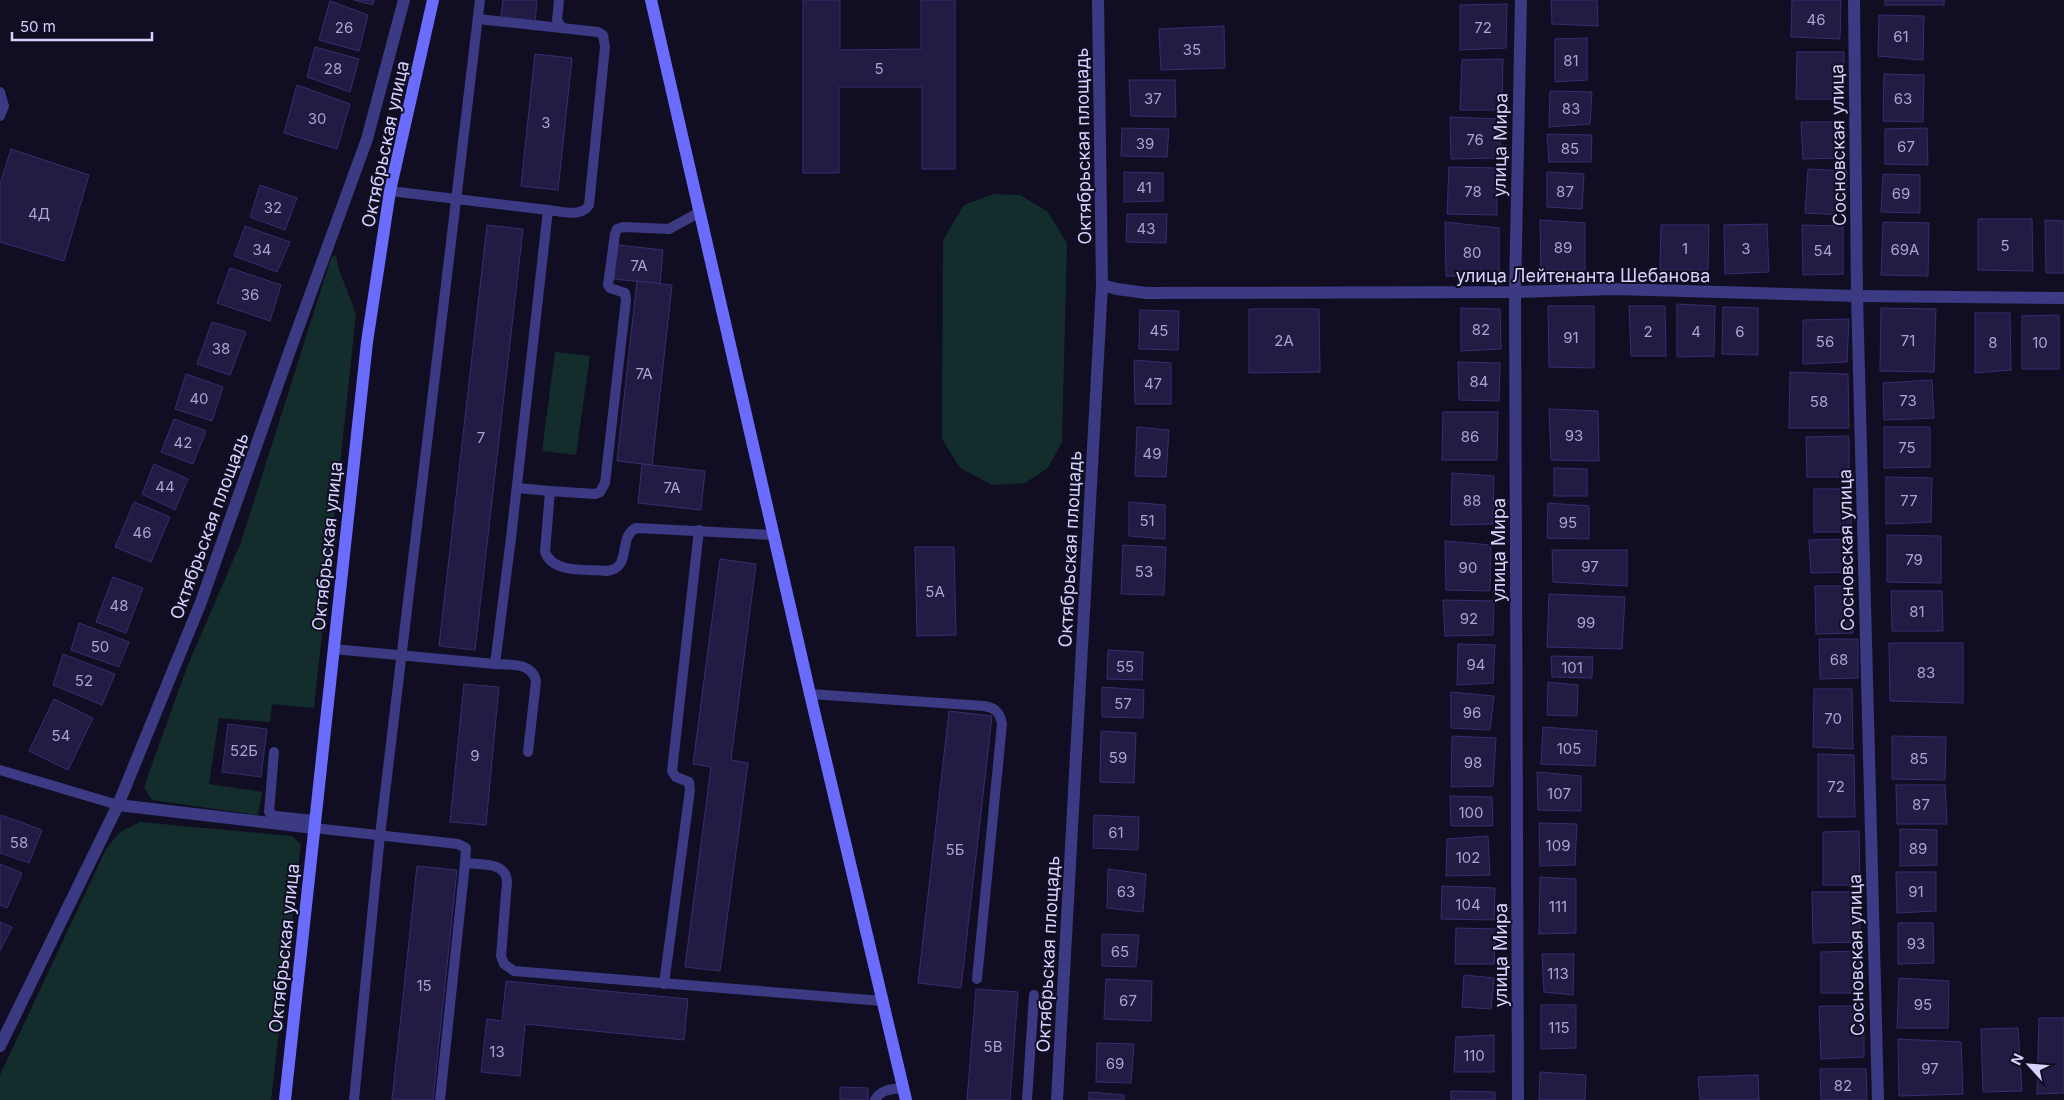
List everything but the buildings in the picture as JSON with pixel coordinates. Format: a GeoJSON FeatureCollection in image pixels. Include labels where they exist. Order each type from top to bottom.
{"type":"FeatureCollection","features":[{"type":"Feature","properties":{"kind":"street","name":"Октябрьская площадь"},"geometry":{"type":"LineString","coordinates":[[0,1046],[118,805],[201,602],[367,139],[404,0]]}},
{"type":"Feature","properties":{"kind":"street","name":"Октябрьская улица"},"geometry":{"type":"LineString","coordinates":[[285,1100],[367,342],[390,191],[433,0]]}},
{"type":"Feature","properties":{"kind":"street"},"geometry":{"type":"LineString","coordinates":[[652,0],[810,694],[905,1094]]}},
{"type":"Feature","properties":{"kind":"street","name":"Октябрьская площадь"},"geometry":{"type":"LineString","coordinates":[[1057,1100],[1102,285],[1098,0]]}},
{"type":"Feature","properties":{"kind":"street","name":"улица Мира"},"geometry":{"type":"LineString","coordinates":[[1518,1100],[1515,292],[1521,0]]}},
{"type":"Feature","properties":{"kind":"street","name":"Сосновская улица"},"geometry":{"type":"LineString","coordinates":[[1854,0],[1857,296],[1878,1100]]}},
{"type":"Feature","properties":{"kind":"street","name":"улица Лейтенанта Шебанова"},"geometry":{"type":"LineString","coordinates":[[1102,285],[1117,290],[1146,293],[1515,292],[1615,289],[1857,296],[2064,298]]}},
{"type":"Feature","properties":{"kind":"street"},"geometry":{"type":"LineString","coordinates":[[118,805],[315,824]]}},
{"type":"Feature","properties":{"kind":"lane"},"geometry":{"type":"LineString","coordinates":[[354,1100],[380,835],[480,0]]}},
{"type":"Feature","properties":{"kind":"lane"},"geometry":{"type":"LineString","coordinates":[[559,0],[557,20],[562,28]]}},
{"type":"Feature","properties":{"kind":"lane"},"geometry":{"type":"LineString","coordinates":[[390,191],[578,213],[586,210],[589,205],[605,47],[603,35],[598,32],[478,19]]}},
{"type":"Feature","properties":{"kind":"lane"},"geometry":{"type":"LineString","coordinates":[[0,92],[4,106],[0,116]]}},
{"type":"Feature","properties":{"kind":"lane"},"geometry":{"type":"LineString","coordinates":[[495,664],[548,210]]}},
{"type":"Feature","properties":{"kind":"lane"},"geometry":{"type":"LineString","coordinates":[[517,488],[595,494],[600,492],[605,483],[626,300],[625,293],[612,289],[608,285],[616,230],[623,226],[669,229],[700,212]]}},
{"type":"Feature","properties":{"kind":"lane"},"geometry":{"type":"LineString","coordinates":[[550,491],[544,548],[549,560],[564,568],[612,570],[622,562],[627,537],[631,530],[636,528],[774,535]]}},
{"type":"Feature","properties":{"kind":"lane"},"geometry":{"type":"LineString","coordinates":[[664,984],[690,790],[689,782],[676,777],[672,771],[699,530]]}},
{"type":"Feature","properties":{"kind":"lane"},"geometry":{"type":"LineString","coordinates":[[333,649],[525,667],[531,670],[536,684],[528,752]]}},
{"type":"Feature","properties":{"kind":"lane"},"geometry":{"type":"LineString","coordinates":[[810,694],[984,706],[992,708],[1000,715],[1002,724],[977,980]]}},
{"type":"Feature","properties":{"kind":"lane"},"geometry":{"type":"LineString","coordinates":[[274,752],[268,804],[269,812],[276,816],[380,835],[462,844],[466,852],[440,1100]]}},
{"type":"Feature","properties":{"kind":"lane"},"geometry":{"type":"LineString","coordinates":[[0,770],[118,805]]}},
{"type":"Feature","properties":{"kind":"lane"},"geometry":{"type":"LineString","coordinates":[[465,863],[494,866],[501,868],[506,874],[507,882],[500,951],[502,960],[511,969],[525,973],[882,1001]]}},
{"type":"Feature","properties":{"kind":"lane"},"geometry":{"type":"LineString","coordinates":[[1027,1100],[1034,995]]}},
{"type":"Feature","properties":{"kind":"lane"},"geometry":{"type":"LineString","coordinates":[[875,1100],[879,1094],[886,1090],[905,1094]]}},
{"type":"Feature","properties":{"kind":"green space"},"geometry":{"type":"Polygon","coordinates":[[[994,194],[1020,195],[1047,211],[1067,243],[1062,442],[1048,468],[1025,483],[992,485],[960,468],[942,439],[943,240],[964,205],[994,194]]]}},
{"type":"Feature","properties":{"kind":"green space"},"geometry":{"type":"Polygon","coordinates":[[[336,255],[338,267],[356,314],[314,708],[272,704],[270,722],[219,718],[209,784],[262,792],[258,815],[152,800],[144,787],[187,667],[241,542],[331,258],[336,255]]]}},
{"type":"Feature","properties":{"kind":"green space"},"geometry":{"type":"Polygon","coordinates":[[[555,352],[590,356],[576,455],[542,451],[555,352]]]}},
{"type":"Feature","properties":{"kind":"green space"},"geometry":{"type":"Polygon","coordinates":[[[140,822],[292,836],[301,844],[271,1100],[0,1100],[0,1075],[106,849],[120,832],[140,822]]]}}]}
